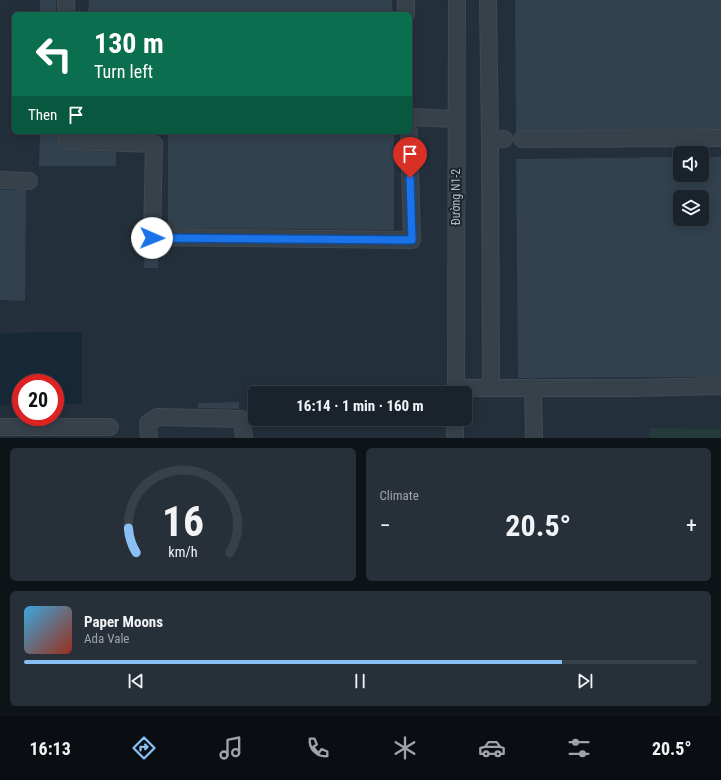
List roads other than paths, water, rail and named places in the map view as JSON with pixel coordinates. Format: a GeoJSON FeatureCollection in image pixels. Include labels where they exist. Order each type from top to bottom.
{"type":"FeatureCollection","features":[{"type":"Feature","properties":{"kind":"street"},"geometry":{"type":"LineString","coordinates":[[66,0],[66,12]]}},
{"type":"Feature","properties":{"kind":"street"},"geometry":{"type":"LineString","coordinates":[[406,0],[406,12]]}},
{"type":"Feature","properties":{"kind":"street","name":"Đường N1-2"},"geometry":{"type":"LineString","coordinates":[[456,386],[457,0]]}},
{"type":"Feature","properties":{"kind":"street"},"geometry":{"type":"LineString","coordinates":[[488,0],[497,140],[491,388]]}},
{"type":"Feature","properties":{"kind":"street"},"geometry":{"type":"LineString","coordinates":[[412,117],[456,119]]}},
{"type":"Feature","properties":{"kind":"street"},"geometry":{"type":"LineString","coordinates":[[67,134],[67,141],[154,144],[152,238],[412,240],[409,134]]}},
{"type":"Feature","properties":{"kind":"street"},"geometry":{"type":"LineString","coordinates":[[522,139],[721,138]]}},
{"type":"Feature","properties":{"kind":"street"},"geometry":{"type":"LineString","coordinates":[[0,180],[29,181]]}},
{"type":"Feature","properties":{"kind":"street"},"geometry":{"type":"LineString","coordinates":[[472,389],[533,387],[633,388],[721,386]]}},
{"type":"Feature","properties":{"kind":"street"},"geometry":{"type":"LineString","coordinates":[[533,387],[534,438]]}},
{"type":"Feature","properties":{"kind":"street"},"geometry":{"type":"LineString","coordinates":[[149,438],[148,423],[158,417],[242,419],[244,438]]}},
{"type":"Feature","properties":{"kind":"street"},"geometry":{"type":"LineString","coordinates":[[455,426],[455,438]]}},
{"type":"Feature","properties":{"kind":"street"},"geometry":{"type":"LineString","coordinates":[[0,427],[110,427]]}},
{"type":"Feature","properties":{"kind":"water"},"geometry":{"type":"Polygon","coordinates":[[[82,332],[82,404],[64,404],[64,374],[12,374],[12,404],[0,405],[0,333],[82,332]]]}}]}
